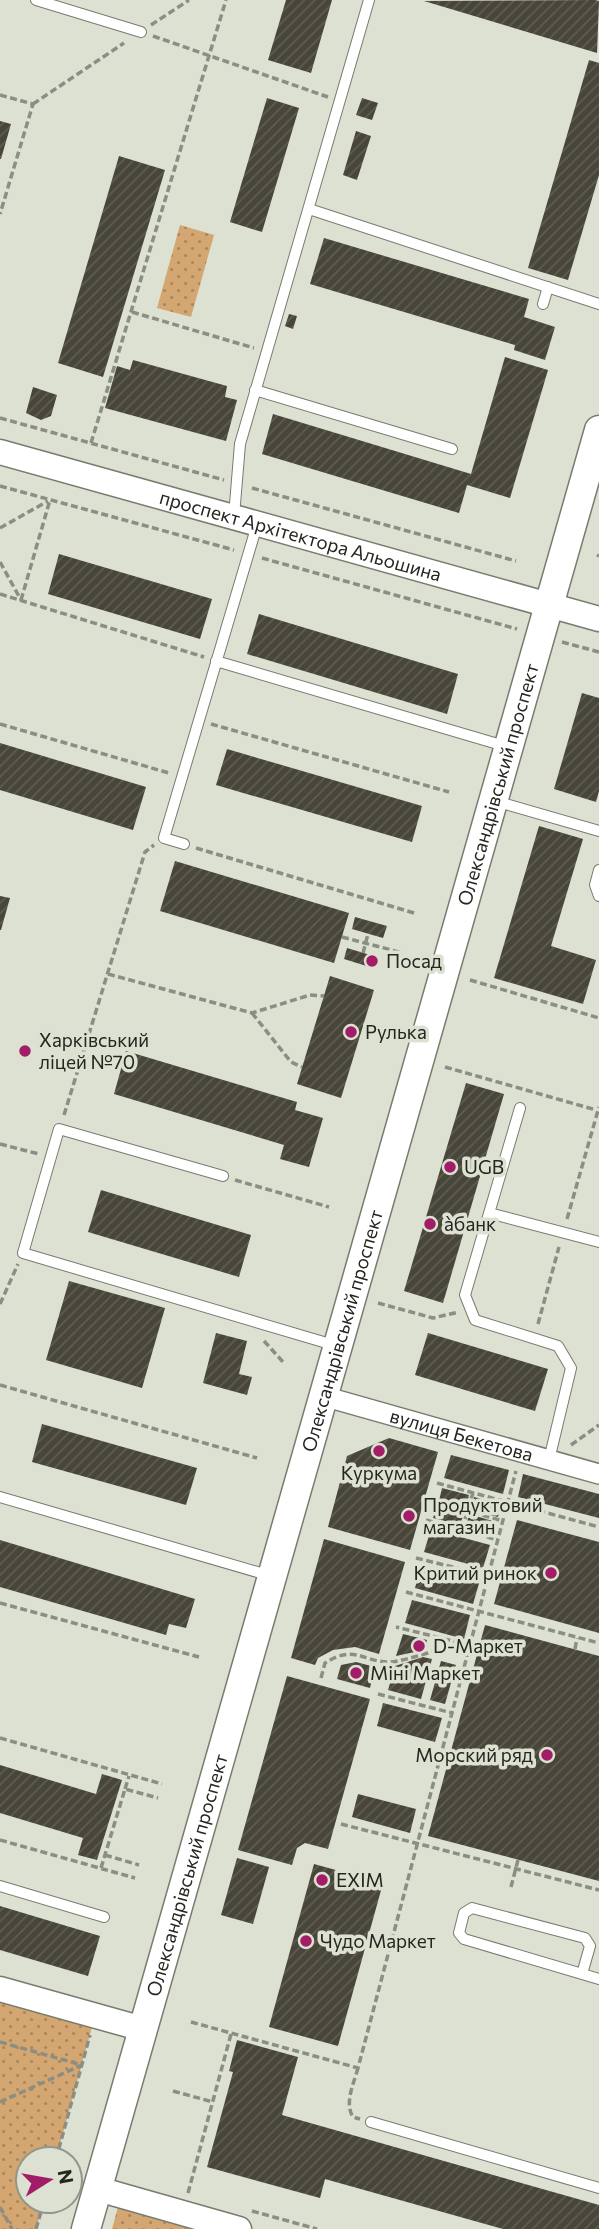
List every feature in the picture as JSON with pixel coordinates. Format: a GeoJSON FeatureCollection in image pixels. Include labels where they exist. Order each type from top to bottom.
{"type":"FeatureCollection","features":[{"type":"Feature","properties":{"kind":"main road","name":"Олександрівський проспект"},"geometry":{"type":"LineString","coordinates":[[86,2229],[599,430]]}},
{"type":"Feature","properties":{"kind":"street","name":"проспект Архітектора Альошина"},"geometry":{"type":"LineString","coordinates":[[0,453],[599,619]]}},
{"type":"Feature","properties":{"kind":"street","name":"вулиця Бекетова"},"geometry":{"type":"LineString","coordinates":[[323,1396],[599,1474]]}},
{"type":"Feature","properties":{"kind":"street"},"geometry":{"type":"LineString","coordinates":[[0,1989],[143,2029]]}},
{"type":"Feature","properties":{"kind":"street"},"geometry":{"type":"LineString","coordinates":[[98,2189],[239,2229]]}},
{"type":"Feature","properties":{"kind":"lane"},"geometry":{"type":"LineString","coordinates":[[36,0],[141,32]]}},
{"type":"Feature","properties":{"kind":"lane"},"geometry":{"type":"LineString","coordinates":[[184,844],[164,838],[216,661],[245,521],[237,484],[240,444],[369,0]]}},
{"type":"Feature","properties":{"kind":"lane"},"geometry":{"type":"LineString","coordinates":[[309,209],[599,304]]}},
{"type":"Feature","properties":{"kind":"lane"},"geometry":{"type":"LineString","coordinates":[[543,304],[548,287]]}},
{"type":"Feature","properties":{"kind":"lane"},"geometry":{"type":"LineString","coordinates":[[255,390],[452,449]]}},
{"type":"Feature","properties":{"kind":"lane"},"geometry":{"type":"LineString","coordinates":[[216,661],[508,747]]}},
{"type":"Feature","properties":{"kind":"lane"},"geometry":{"type":"LineString","coordinates":[[493,800],[599,831]]}},
{"type":"Feature","properties":{"kind":"lane"},"geometry":{"type":"LineString","coordinates":[[599,870],[595,885],[599,896]]}},
{"type":"Feature","properties":{"kind":"lane"},"geometry":{"type":"LineString","coordinates":[[520,1108],[465,1295],[475,1320],[558,1346],[571,1368],[549,1460]]}},
{"type":"Feature","properties":{"kind":"lane"},"geometry":{"type":"LineString","coordinates":[[223,1176],[59,1129],[23,1253],[337,1346]]}},
{"type":"Feature","properties":{"kind":"lane"},"geometry":{"type":"LineString","coordinates":[[489,1213],[599,1242]]}},
{"type":"Feature","properties":{"kind":"lane"},"geometry":{"type":"LineString","coordinates":[[0,1497],[272,1577]]}},
{"type":"Feature","properties":{"kind":"lane"},"geometry":{"type":"LineString","coordinates":[[0,1886],[104,1917]]}},
{"type":"Feature","properties":{"kind":"lane"},"geometry":{"type":"LineString","coordinates":[[582,1974],[590,1946],[586,1938],[472,1908],[464,1913],[459,1933],[464,1939],[582,1974],[599,1979]]}},
{"type":"Feature","properties":{"kind":"lane"},"geometry":{"type":"LineString","coordinates":[[371,2122],[599,2188]]}},
{"type":"Feature","properties":{"kind":"path"},"geometry":{"type":"LineString","coordinates":[[0,214],[33,104],[189,0]]}},
{"type":"Feature","properties":{"kind":"path"},"geometry":{"type":"LineString","coordinates":[[91,443],[226,0]]}},
{"type":"Feature","properties":{"kind":"path"},"geometry":{"type":"LineString","coordinates":[[141,32],[340,102]]}},
{"type":"Feature","properties":{"kind":"path"},"geometry":{"type":"LineString","coordinates":[[0,95],[33,104]]}},
{"type":"Feature","properties":{"kind":"path"},"geometry":{"type":"LineString","coordinates":[[132,312],[266,352]]}},
{"type":"Feature","properties":{"kind":"path"},"geometry":{"type":"LineString","coordinates":[[0,418],[516,561]]}},
{"type":"Feature","properties":{"kind":"path"},"geometry":{"type":"LineString","coordinates":[[0,528],[50,499],[21,600]]}},
{"type":"Feature","properties":{"kind":"path"},"geometry":{"type":"LineString","coordinates":[[0,562],[21,600]]}},
{"type":"Feature","properties":{"kind":"path"},"geometry":{"type":"LineString","coordinates":[[0,594],[216,661]]}},
{"type":"Feature","properties":{"kind":"path"},"geometry":{"type":"LineString","coordinates":[[199,720],[449,792]]}},
{"type":"Feature","properties":{"kind":"path"},"geometry":{"type":"LineString","coordinates":[[0,724],[182,777]]}},
{"type":"Feature","properties":{"kind":"path"},"geometry":{"type":"LineString","coordinates":[[59,1129],[145,852],[164,838]]}},
{"type":"Feature","properties":{"kind":"path"},"geometry":{"type":"LineString","coordinates":[[184,844],[414,913]]}},
{"type":"Feature","properties":{"kind":"path"},"geometry":{"type":"LineString","coordinates":[[363,953],[368,934]]}},
{"type":"Feature","properties":{"kind":"path"},"geometry":{"type":"LineString","coordinates":[[342,937],[403,953]]}},
{"type":"Feature","properties":{"kind":"path"},"geometry":{"type":"LineString","coordinates":[[108,974],[252,1013],[310,995],[324,996]]}},
{"type":"Feature","properties":{"kind":"path"},"geometry":{"type":"LineString","coordinates":[[470,980],[599,1018]]}},
{"type":"Feature","properties":{"kind":"path"},"geometry":{"type":"LineString","coordinates":[[252,1013],[290,1062],[302,1067]]}},
{"type":"Feature","properties":{"kind":"path"},"geometry":{"type":"LineString","coordinates":[[445,1067],[597,1108],[533,1339]]}},
{"type":"Feature","properties":{"kind":"path"},"geometry":{"type":"LineString","coordinates":[[0,1144],[50,1157]]}},
{"type":"Feature","properties":{"kind":"path"},"geometry":{"type":"LineString","coordinates":[[223,1176],[329,1207]]}},
{"type":"Feature","properties":{"kind":"path"},"geometry":{"type":"LineString","coordinates":[[0,1304],[23,1253]]}},
{"type":"Feature","properties":{"kind":"path"},"geometry":{"type":"LineString","coordinates":[[378,1303],[433,1318],[442,1318],[471,1308]]}},
{"type":"Feature","properties":{"kind":"path"},"geometry":{"type":"LineString","coordinates":[[0,1385],[257,1458]]}},
{"type":"Feature","properties":{"kind":"path"},"geometry":{"type":"LineString","coordinates":[[571,1445],[599,1425]]}},
{"type":"Feature","properties":{"kind":"path"},"geometry":{"type":"LineString","coordinates":[[371,2122],[353,2117],[349,2111],[349,2103],[521,1452]]}},
{"type":"Feature","properties":{"kind":"path"},"geometry":{"type":"LineString","coordinates":[[437,1483],[599,1527]]}},
{"type":"Feature","properties":{"kind":"path"},"geometry":{"type":"LineString","coordinates":[[463,1530],[473,1493]]}},
{"type":"Feature","properties":{"kind":"path"},"geometry":{"type":"LineString","coordinates":[[432,1501],[503,1521]]}},
{"type":"Feature","properties":{"kind":"path"},"geometry":{"type":"LineString","coordinates":[[426,1520],[498,1540]]}},
{"type":"Feature","properties":{"kind":"path"},"geometry":{"type":"LineString","coordinates":[[416,1558],[489,1576]]}},
{"type":"Feature","properties":{"kind":"path"},"geometry":{"type":"LineString","coordinates":[[406,1592],[599,1643]]}},
{"type":"Feature","properties":{"kind":"path"},"geometry":{"type":"LineString","coordinates":[[0,1603],[199,1657]]}},
{"type":"Feature","properties":{"kind":"path"},"geometry":{"type":"LineString","coordinates":[[396,1627],[470,1645]]}},
{"type":"Feature","properties":{"kind":"path"},"geometry":{"type":"LineString","coordinates":[[575,1649],[578,1637]]}},
{"type":"Feature","properties":{"kind":"path"},"geometry":{"type":"LineString","coordinates":[[321,1678],[325,1663],[337,1656],[355,1654],[389,1662],[461,1643]]}},
{"type":"Feature","properties":{"kind":"path"},"geometry":{"type":"LineString","coordinates":[[378,1694],[452,1713]]}},
{"type":"Feature","properties":{"kind":"path"},"geometry":{"type":"LineString","coordinates":[[0,1738],[162,1784]]}},
{"type":"Feature","properties":{"kind":"path"},"geometry":{"type":"LineString","coordinates":[[101,1869],[129,1776]]}},
{"type":"Feature","properties":{"kind":"path"},"geometry":{"type":"LineString","coordinates":[[125,1789],[158,1798]]}},
{"type":"Feature","properties":{"kind":"path"},"geometry":{"type":"LineString","coordinates":[[341,1824],[599,1890]]}},
{"type":"Feature","properties":{"kind":"path"},"geometry":{"type":"LineString","coordinates":[[0,1840],[135,1878]]}},
{"type":"Feature","properties":{"kind":"path"},"geometry":{"type":"LineString","coordinates":[[104,1855],[139,1865]]}},
{"type":"Feature","properties":{"kind":"path"},"geometry":{"type":"LineString","coordinates":[[511,1887],[518,1860]]}},
{"type":"Feature","properties":{"kind":"path"},"geometry":{"type":"LineString","coordinates":[[60,2145],[95,2016]]}},
{"type":"Feature","properties":{"kind":"path"},"geometry":{"type":"LineString","coordinates":[[191,2022],[358,2068]]}},
{"type":"Feature","properties":{"kind":"path"},"geometry":{"type":"LineString","coordinates":[[188,2193],[231,2034]]}},
{"type":"Feature","properties":{"kind":"path"},"geometry":{"type":"LineString","coordinates":[[0,2042],[82,2065]]}},
{"type":"Feature","properties":{"kind":"path"},"geometry":{"type":"LineString","coordinates":[[0,2102],[82,2065]]}},
{"type":"Feature","properties":{"kind":"path"},"geometry":{"type":"LineString","coordinates":[[173,2091],[213,2102]]}},
{"type":"Feature","properties":{"kind":"path"},"geometry":{"type":"LineString","coordinates":[[0,2207],[12,2229]]}},
{"type":"Feature","properties":{"kind":"shaded area"},"geometry":{"type":"Polygon","coordinates":[[[180,225],[214,235],[191,317],[157,308],[180,225]]]}},
{"type":"Feature","properties":{"kind":"shaded area"},"geometry":{"type":"Polygon","coordinates":[[[0,1989],[95,2016],[60,2145],[14,2145],[14,2215],[40,2215],[36,2229],[0,2229],[0,1989]]]}},
{"type":"Feature","properties":{"kind":"shaded area"},"geometry":{"type":"Polygon","coordinates":[[[121,2196],[236,2229],[112,2229],[121,2196]]]}},
{"type":"Feature","properties":{"kind":"building"},"geometry":{"type":"Polygon","coordinates":[[[286,0],[332,0],[311,73],[268,60],[286,0]]]}},
{"type":"Feature","properties":{"kind":"building"},"geometry":{"type":"Polygon","coordinates":[[[424,1],[599,1],[597,53],[424,1]]]}},
{"type":"Feature","properties":{"kind":"building"},"geometry":{"type":"Polygon","coordinates":[[[589,60],[599,63],[599,175],[568,280],[528,268],[589,60]]]}},
{"type":"Feature","properties":{"kind":"building"},"geometry":{"type":"Polygon","coordinates":[[[267,98],[299,108],[262,232],[230,222],[267,98]]]}},
{"type":"Feature","properties":{"kind":"building"},"geometry":{"type":"Polygon","coordinates":[[[362,98],[378,103],[372,120],[356,115],[362,98]]]}},
{"type":"Feature","properties":{"kind":"building"},"geometry":{"type":"Polygon","coordinates":[[[0,121],[11,124],[1,159],[0,159],[0,121]]]}},
{"type":"Feature","properties":{"kind":"building"},"geometry":{"type":"Polygon","coordinates":[[[356,131],[371,136],[357,180],[343,175],[356,131]]]}},
{"type":"Feature","properties":{"kind":"building"},"geometry":{"type":"Polygon","coordinates":[[[119,156],[165,170],[103,377],[58,363],[119,156]]]}},
{"type":"Feature","properties":{"kind":"building"},"geometry":{"type":"Polygon","coordinates":[[[324,238],[529,299],[524,317],[555,327],[545,360],[514,350],[515,345],[310,284],[324,238]]]}},
{"type":"Feature","properties":{"kind":"building"},"geometry":{"type":"Polygon","coordinates":[[[289,314],[297,316],[293,329],[285,326],[289,314]]]}},
{"type":"Feature","properties":{"kind":"building"},"geometry":{"type":"Polygon","coordinates":[[[505,357],[548,370],[510,498],[467,485],[459,513],[262,454],[273,414],[471,474],[505,357]]]}},
{"type":"Feature","properties":{"kind":"building"},"geometry":{"type":"Polygon","coordinates":[[[133,360],[227,386],[225,397],[237,400],[226,441],[105,408],[117,366],[130,370],[133,360]]]}},
{"type":"Feature","properties":{"kind":"building"},"geometry":{"type":"Polygon","coordinates":[[[33,387],[57,395],[51,416],[41,420],[26,413],[33,387]]]}},
{"type":"Feature","properties":{"kind":"building"},"geometry":{"type":"Polygon","coordinates":[[[59,554],[212,599],[200,639],[48,594],[59,554]]]}},
{"type":"Feature","properties":{"kind":"building"},"geometry":{"type":"Polygon","coordinates":[[[259,614],[458,674],[447,714],[247,654],[259,614]]]}},
{"type":"Feature","properties":{"kind":"building"},"geometry":{"type":"Polygon","coordinates":[[[582,693],[599,698],[599,791],[596,802],[554,789],[582,693]]]}},
{"type":"Feature","properties":{"kind":"building"},"geometry":{"type":"Polygon","coordinates":[[[0,743],[146,787],[133,830],[0,790],[0,743]]]}},
{"type":"Feature","properties":{"kind":"building"},"geometry":{"type":"Polygon","coordinates":[[[227,749],[422,806],[412,842],[216,785],[227,749]]]}},
{"type":"Feature","properties":{"kind":"building"},"geometry":{"type":"Polygon","coordinates":[[[539,826],[583,839],[551,946],[596,960],[583,1004],[494,978],[539,826]]]}},
{"type":"Feature","properties":{"kind":"building"},"geometry":{"type":"Polygon","coordinates":[[[175,861],[349,913],[334,963],[160,911],[175,861]]]}},
{"type":"Feature","properties":{"kind":"building"},"geometry":{"type":"Polygon","coordinates":[[[0,896],[10,898],[1,930],[0,930],[0,896]]]}},
{"type":"Feature","properties":{"kind":"building"},"geometry":{"type":"Polygon","coordinates":[[[355,917],[387,926],[383,938],[352,929],[355,917]]]}},
{"type":"Feature","properties":{"kind":"building"},"geometry":{"type":"Polygon","coordinates":[[[347,948],[377,957],[373,968],[344,959],[347,948]]]}},
{"type":"Feature","properties":{"kind":"building"},"geometry":{"type":"Polygon","coordinates":[[[330,976],[374,990],[341,1098],[297,1084],[330,976]]]}},
{"type":"Feature","properties":{"kind":"building"},"geometry":{"type":"Polygon","coordinates":[[[126,1051],[297,1102],[295,1110],[323,1118],[309,1167],[280,1159],[284,1145],[114,1094],[126,1051]]]}},
{"type":"Feature","properties":{"kind":"building"},"geometry":{"type":"Polygon","coordinates":[[[466,1083],[504,1094],[443,1303],[404,1291],[466,1083]]]}},
{"type":"Feature","properties":{"kind":"building"},"geometry":{"type":"Polygon","coordinates":[[[101,1190],[251,1235],[239,1277],[88,1232],[101,1190]]]}},
{"type":"Feature","properties":{"kind":"building"},"geometry":{"type":"Polygon","coordinates":[[[69,1281],[165,1308],[142,1388],[46,1360],[69,1281]]]}},
{"type":"Feature","properties":{"kind":"building"},"geometry":{"type":"Polygon","coordinates":[[[216,1333],[247,1341],[239,1374],[252,1377],[247,1395],[203,1383],[216,1333]]]}},
{"type":"Feature","properties":{"kind":"building"},"geometry":{"type":"Polygon","coordinates":[[[428,1333],[548,1369],[535,1411],[415,1375],[428,1333]]]}},
{"type":"Feature","properties":{"kind":"building"},"geometry":{"type":"Polygon","coordinates":[[[42,1424],[197,1468],[186,1505],[32,1462],[42,1424]]]}},
{"type":"Feature","properties":{"kind":"building"},"geometry":{"type":"Polygon","coordinates":[[[389,1438],[438,1452],[410,1550],[328,1527],[347,1456],[389,1438]]]}},
{"type":"Feature","properties":{"kind":"building"},"geometry":{"type":"Polygon","coordinates":[[[451,1455],[509,1470],[503,1494],[444,1478],[451,1455]]]}},
{"type":"Feature","properties":{"kind":"building"},"geometry":{"type":"Polygon","coordinates":[[[523,1474],[599,1494],[599,1518],[518,1497],[523,1474]]]}},
{"type":"Feature","properties":{"kind":"building"},"geometry":{"type":"Polygon","coordinates":[[[442,1488],[469,1495],[466,1508],[439,1501],[442,1488]]]}},
{"type":"Feature","properties":{"kind":"building"},"geometry":{"type":"Polygon","coordinates":[[[474,1497],[501,1504],[498,1517],[471,1510],[474,1497]]]}},
{"type":"Feature","properties":{"kind":"building"},"geometry":{"type":"Polygon","coordinates":[[[437,1505],[464,1513],[460,1525],[433,1518],[437,1505]]]}},
{"type":"Feature","properties":{"kind":"building"},"geometry":{"type":"Polygon","coordinates":[[[469,1514],[496,1522],[493,1535],[466,1527],[469,1514]]]}},
{"type":"Feature","properties":{"kind":"building","name":"Критий ринок"},"geometry":{"type":"Polygon","coordinates":[[[517,1520],[599,1542],[599,1633],[494,1604],[517,1520]]]}},
{"type":"Feature","properties":{"kind":"building"},"geometry":{"type":"Polygon","coordinates":[[[431,1529],[490,1545],[483,1568],[424,1552],[431,1529]]]}},
{"type":"Feature","properties":{"kind":"building"},"geometry":{"type":"Polygon","coordinates":[[[324,1539],[405,1562],[379,1654],[355,1647],[333,1650],[318,1658],[315,1665],[291,1658],[324,1539]]]}},
{"type":"Feature","properties":{"kind":"building"},"geometry":{"type":"Polygon","coordinates":[[[0,1540],[195,1599],[186,1628],[169,1624],[166,1635],[0,1587],[0,1540]]]}},
{"type":"Feature","properties":{"kind":"building"},"geometry":{"type":"Polygon","coordinates":[[[421,1565],[480,1580],[473,1604],[415,1588],[421,1565]]]}},
{"type":"Feature","properties":{"kind":"building"},"geometry":{"type":"Polygon","coordinates":[[[412,1600],[470,1615],[464,1639],[405,1623],[412,1600]]]}},
{"type":"Feature","properties":{"kind":"building"},"geometry":{"type":"Polygon","coordinates":[[[485,1625],[599,1656],[599,1881],[428,1836],[485,1625]]]}},
{"type":"Feature","properties":{"kind":"building"},"geometry":{"type":"Polygon","coordinates":[[[403,1634],[427,1640],[424,1650],[396,1656],[403,1634]]]}},
{"type":"Feature","properties":{"kind":"building"},"geometry":{"type":"Polygon","coordinates":[[[423,1657],[432,1659],[421,1699],[388,1690],[395,1666],[423,1657]]]}},
{"type":"Feature","properties":{"kind":"building"},"geometry":{"type":"Polygon","coordinates":[[[441,1661],[456,1665],[445,1704],[430,1700],[441,1661]]]}},
{"type":"Feature","properties":{"kind":"building"},"geometry":{"type":"Polygon","coordinates":[[[356,1662],[375,1667],[370,1688],[337,1679],[341,1665],[356,1662]]]}},
{"type":"Feature","properties":{"kind":"building"},"geometry":{"type":"Polygon","coordinates":[[[287,1676],[370,1699],[328,1849],[305,1843],[297,1848],[292,1865],[238,1850],[287,1676]]]}},
{"type":"Feature","properties":{"kind":"building"},"geometry":{"type":"Polygon","coordinates":[[[383,1703],[442,1718],[435,1742],[377,1726],[383,1703]]]}},
{"type":"Feature","properties":{"kind":"building"},"geometry":{"type":"Polygon","coordinates":[[[0,1765],[96,1794],[102,1774],[122,1780],[97,1860],[78,1855],[83,1838],[0,1813],[0,1765]]]}},
{"type":"Feature","properties":{"kind":"building"},"geometry":{"type":"Polygon","coordinates":[[[358,1794],[416,1809],[410,1833],[352,1817],[358,1794]]]}},
{"type":"Feature","properties":{"kind":"building"},"geometry":{"type":"Polygon","coordinates":[[[237,1858],[269,1867],[253,1924],[221,1915],[237,1858]]]}},
{"type":"Feature","properties":{"kind":"building"},"geometry":{"type":"Polygon","coordinates":[[[314,1864],[383,1883],[338,2046],[269,2027],[314,1864]]]}},
{"type":"Feature","properties":{"kind":"building"},"geometry":{"type":"Polygon","coordinates":[[[0,1906],[100,1936],[88,1976],[0,1950],[0,1906]]]}},
{"type":"Feature","properties":{"kind":"building"},"geometry":{"type":"Polygon","coordinates":[[[237,2040],[298,2057],[282,2115],[599,2205],[599,2229],[503,2229],[325,2179],[320,2198],[207,2167],[233,2072],[229,2071],[237,2040]]]}},
{"type":"Feature","properties":{"kind":"place","name":"Посад"},"geometry":{"type":"Point","coordinates":[372,961]}},
{"type":"Feature","properties":{"kind":"place","name":"Рулька"},"geometry":{"type":"Point","coordinates":[351,1032]}},
{"type":"Feature","properties":{"kind":"place","name":"Харківський ліцей №70"},"geometry":{"type":"Point","coordinates":[25,1051]}},
{"type":"Feature","properties":{"kind":"place","name":"UGB"},"geometry":{"type":"Point","coordinates":[450,1167]}},
{"type":"Feature","properties":{"kind":"place","name":"а̀банк"},"geometry":{"type":"Point","coordinates":[430,1224]}},
{"type":"Feature","properties":{"kind":"place","name":"Куркума"},"geometry":{"type":"Point","coordinates":[379,1451]}},
{"type":"Feature","properties":{"kind":"place","name":"Продуктовий магазин"},"geometry":{"type":"Point","coordinates":[409,1516]}},
{"type":"Feature","properties":{"kind":"place","name":"Критий ринок"},"geometry":{"type":"Point","coordinates":[551,1573]}},
{"type":"Feature","properties":{"kind":"place","name":"D-Mаркет"},"geometry":{"type":"Point","coordinates":[419,1646]}},
{"type":"Feature","properties":{"kind":"place","name":"Міні Маркет"},"geometry":{"type":"Point","coordinates":[356,1673]}},
{"type":"Feature","properties":{"kind":"place","name":"Морский ряд"},"geometry":{"type":"Point","coordinates":[547,1755]}},
{"type":"Feature","properties":{"kind":"place","name":"EXIM"},"geometry":{"type":"Point","coordinates":[322,1880]}},
{"type":"Feature","properties":{"kind":"place","name":"Чудо Маркет"},"geometry":{"type":"Point","coordinates":[306,1941]}}]}
